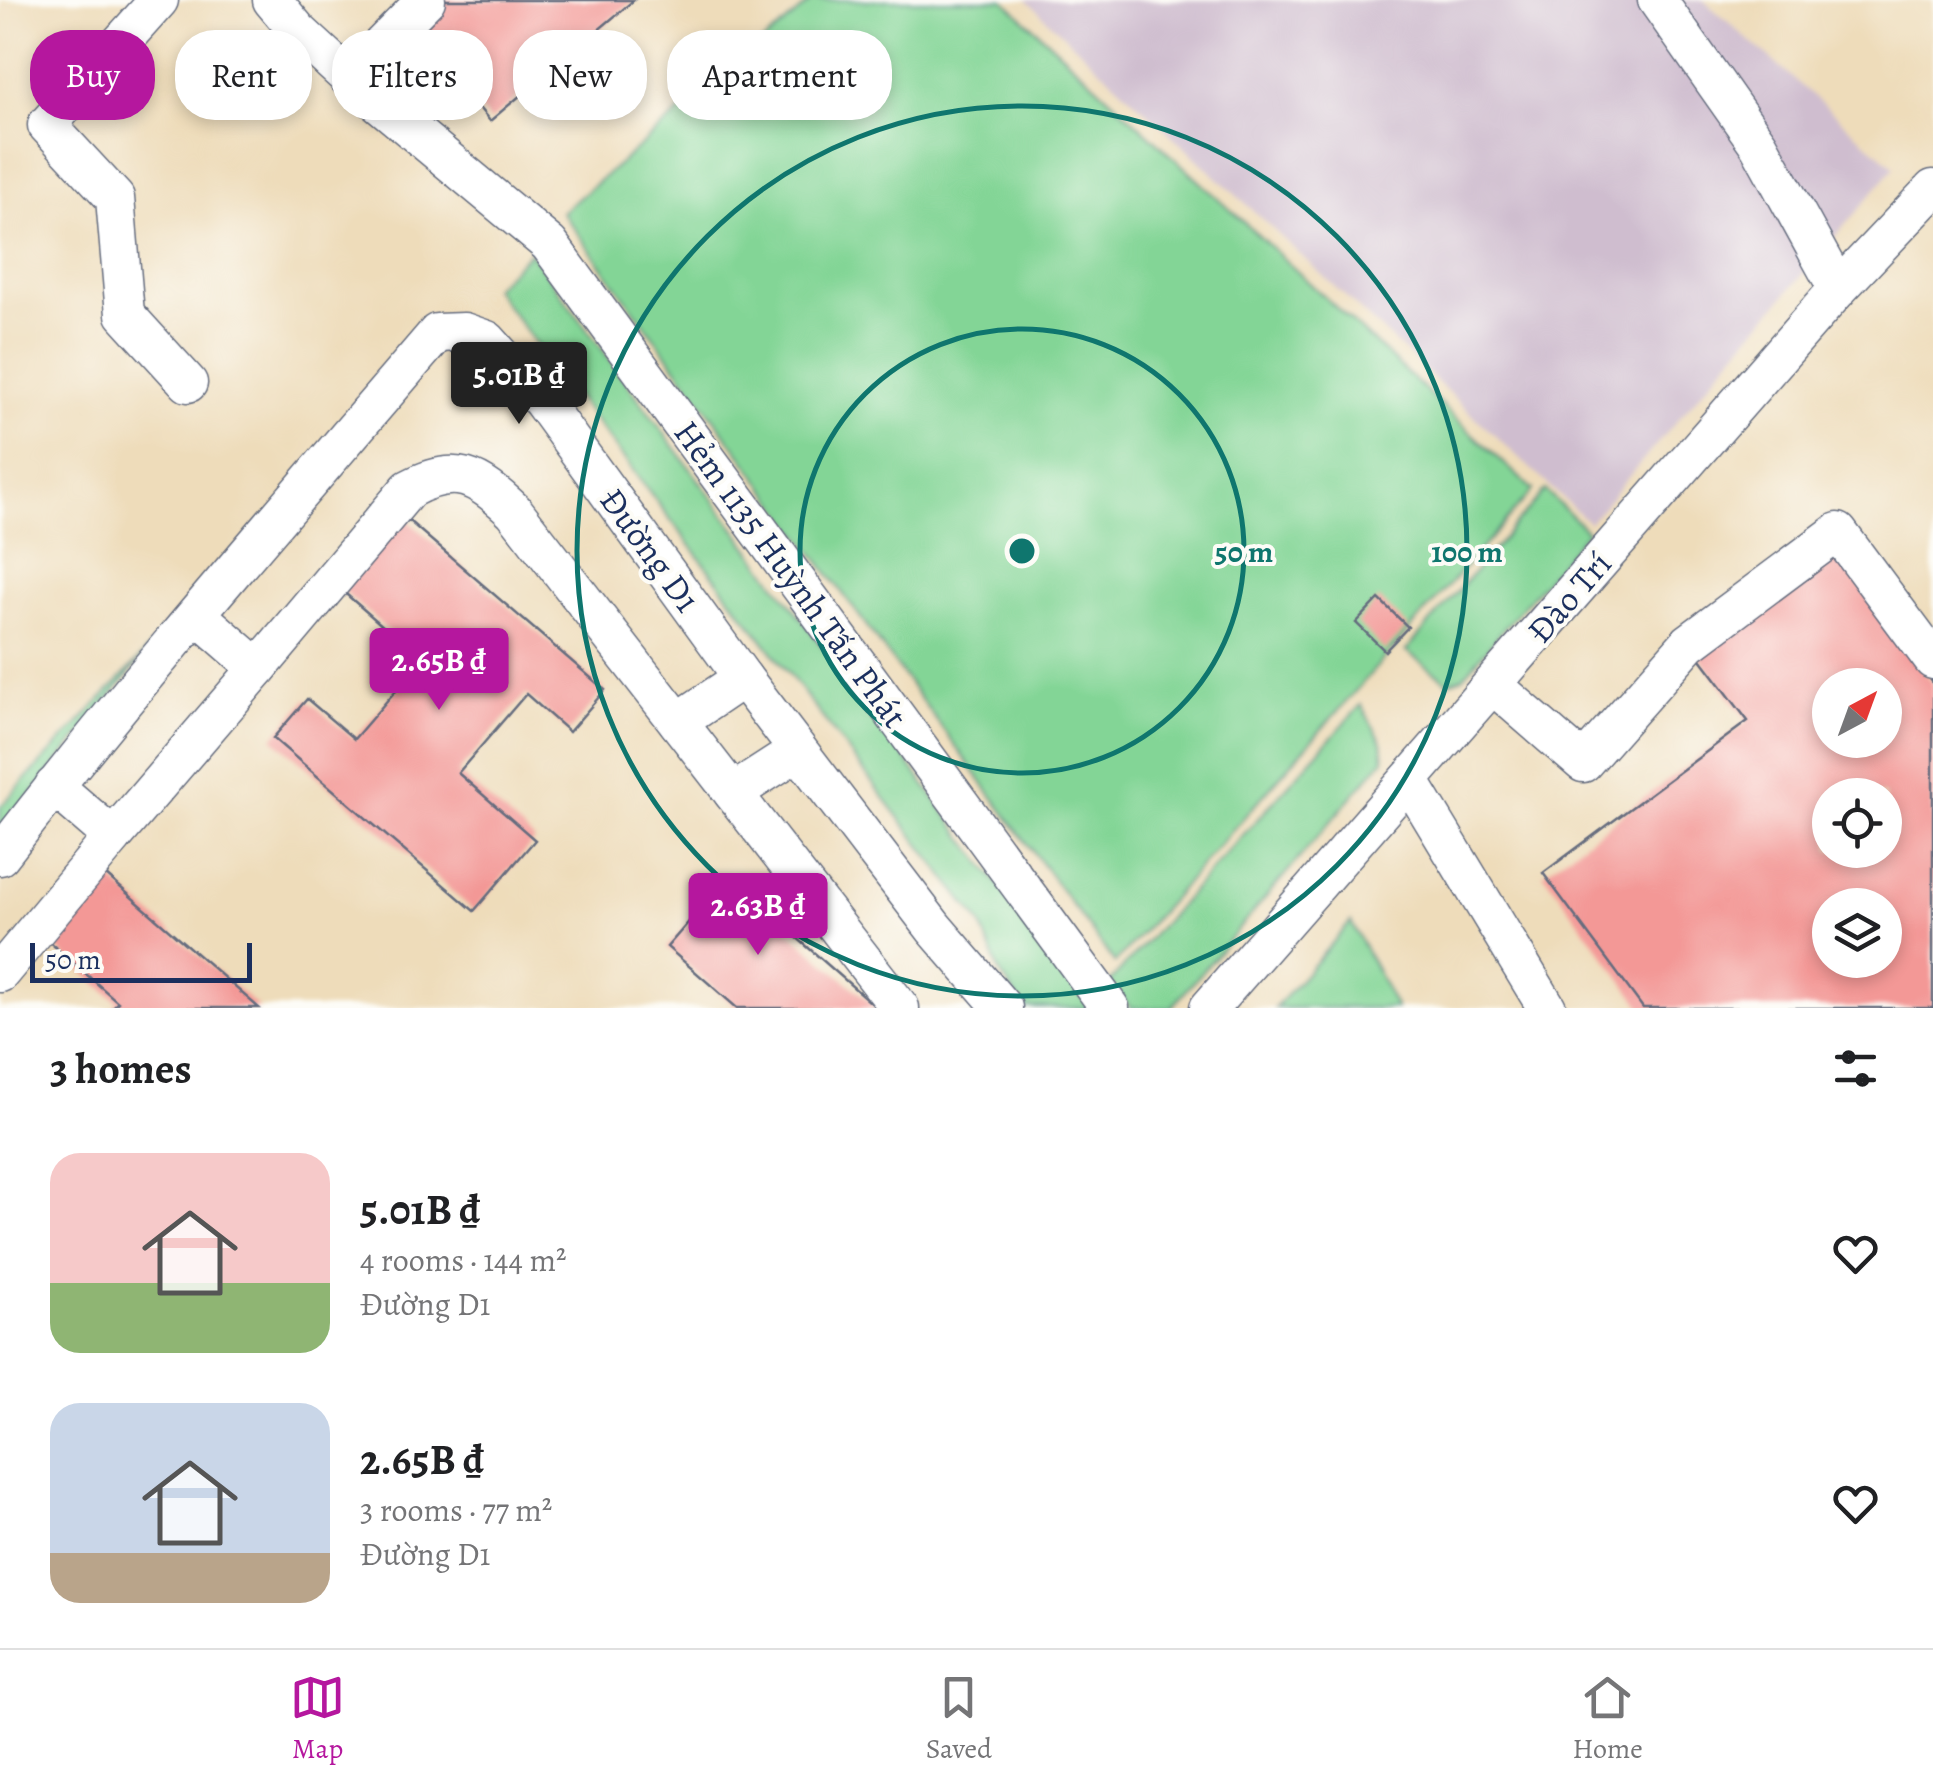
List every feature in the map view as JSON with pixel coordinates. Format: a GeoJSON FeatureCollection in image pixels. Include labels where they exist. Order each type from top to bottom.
{"type":"FeatureCollection","features":[{"type":"Feature","properties":{"kind":"street"},"geometry":{"type":"LineString","coordinates":[[159,0],[48,125],[115,198],[125,314],[188,383]]}},
{"type":"Feature","properties":{"kind":"street","name":"Hẻm 1135 Huỳnh Tấn Phát"},"geometry":{"type":"LineString","coordinates":[[272,0],[332,62]]}},
{"type":"Feature","properties":{"kind":"street"},"geometry":{"type":"LineString","coordinates":[[397,30],[426,0]]}},
{"type":"Feature","properties":{"kind":"street"},"geometry":{"type":"LineString","coordinates":[[1657,0],[1759,145],[1838,288]]}},
{"type":"Feature","properties":{"kind":"street","name":"Hẻm 1135 Huỳnh Tấn Phát"},"geometry":{"type":"LineString","coordinates":[[400,120],[549,244],[1110,1008]]}},
{"type":"Feature","properties":{"kind":"street","name":"Đào Trí"},"geometry":{"type":"LineString","coordinates":[[1209,1008],[1838,288],[1933,189]]}},
{"type":"Feature","properties":{"kind":"street","name":"Đường D1"},"geometry":{"type":"LineString","coordinates":[[0,856],[197,614],[437,333],[464,332],[488,340],[542,402],[743,678],[934,928],[1003,1008]]}},
{"type":"Feature","properties":{"kind":"street"},"geometry":{"type":"LineString","coordinates":[[0,973],[409,489],[432,476],[458,474],[490,488],[514,511],[900,1008]]}},
{"type":"Feature","properties":{"kind":"street"},"geometry":{"type":"LineString","coordinates":[[1493,684],[1583,763],[1689,643],[1838,532],[1933,660]]}},
{"type":"Feature","properties":{"kind":"street"},"geometry":{"type":"LineString","coordinates":[[197,614],[258,668]]}},
{"type":"Feature","properties":{"kind":"street"},"geometry":{"type":"LineString","coordinates":[[678,722],[743,678]]}},
{"type":"Feature","properties":{"kind":"street"},"geometry":{"type":"LineString","coordinates":[[732,793],[798,750]]}},
{"type":"Feature","properties":{"kind":"street"},"geometry":{"type":"LineString","coordinates":[[1409,780],[1548,1008]]}},
{"type":"Feature","properties":{"kind":"street"},"geometry":{"type":"LineString","coordinates":[[54,786],[112,837]]}},
{"type":"Feature","properties":{"kind":"shaded area"},"geometry":{"type":"Polygon","coordinates":[[[1026,0],[1703,0],[1895,167],[1589,523],[1026,0]]]}},
{"type":"Feature","properties":{"kind":"green space"},"geometry":{"type":"Polygon","coordinates":[[[813,0],[1004,0],[1533,490],[1115,963],[562,212],[671,120],[892,120],[892,30],[777,30],[813,0]]]}},
{"type":"Feature","properties":{"kind":"green space"},"geometry":{"type":"Polygon","coordinates":[[[530,252],[1090,1008],[1024,1008],[1000,973],[981,924],[493,288],[530,252]]]}},
{"type":"Feature","properties":{"kind":"green space"},"geometry":{"type":"Polygon","coordinates":[[[1545,490],[1587,531],[1463,677],[1448,682],[1406,651],[1545,490]]]}},
{"type":"Feature","properties":{"kind":"green space"},"geometry":{"type":"Polygon","coordinates":[[[155,642],[0,834],[0,807],[155,642]]]}},
{"type":"Feature","properties":{"kind":"green space"},"geometry":{"type":"Polygon","coordinates":[[[1361,705],[1382,742],[1384,759],[1171,1008],[1131,1008],[1109,983],[1361,705]]]}},
{"type":"Feature","properties":{"kind":"green space"},"geometry":{"type":"Polygon","coordinates":[[[1351,922],[1396,1008],[1275,1008],[1351,922]]]}},
{"type":"Feature","properties":{"kind":"building"},"geometry":{"type":"Polygon","coordinates":[[[441,0],[634,0],[598,30],[513,30],[513,102],[493,118],[493,30],[414,30],[411,26],[441,0]]]}},
{"type":"Feature","properties":{"kind":"building"},"geometry":{"type":"Polygon","coordinates":[[[402,515],[605,690],[569,732],[526,694],[458,773],[535,840],[474,911],[273,738],[307,699],[354,739],[422,660],[339,588],[402,515]]]}},
{"type":"Feature","properties":{"kind":"building"},"geometry":{"type":"Polygon","coordinates":[[[1836,553],[1933,683],[1933,1008],[1643,1008],[1543,873],[1748,721],[1698,655],[1836,553]]]}},
{"type":"Feature","properties":{"kind":"building"},"geometry":{"type":"Polygon","coordinates":[[[1379,599],[1408,627],[1385,651],[1356,623],[1379,599]]]}},
{"type":"Feature","properties":{"kind":"building"},"geometry":{"type":"Polygon","coordinates":[[[97,867],[259,1008],[112,1008],[118,1002],[39,933],[97,867]]]}},
{"type":"Feature","properties":{"kind":"building"},"geometry":{"type":"Polygon","coordinates":[[[728,877],[877,1008],[737,1008],[667,947],[728,877]]]}}]}
